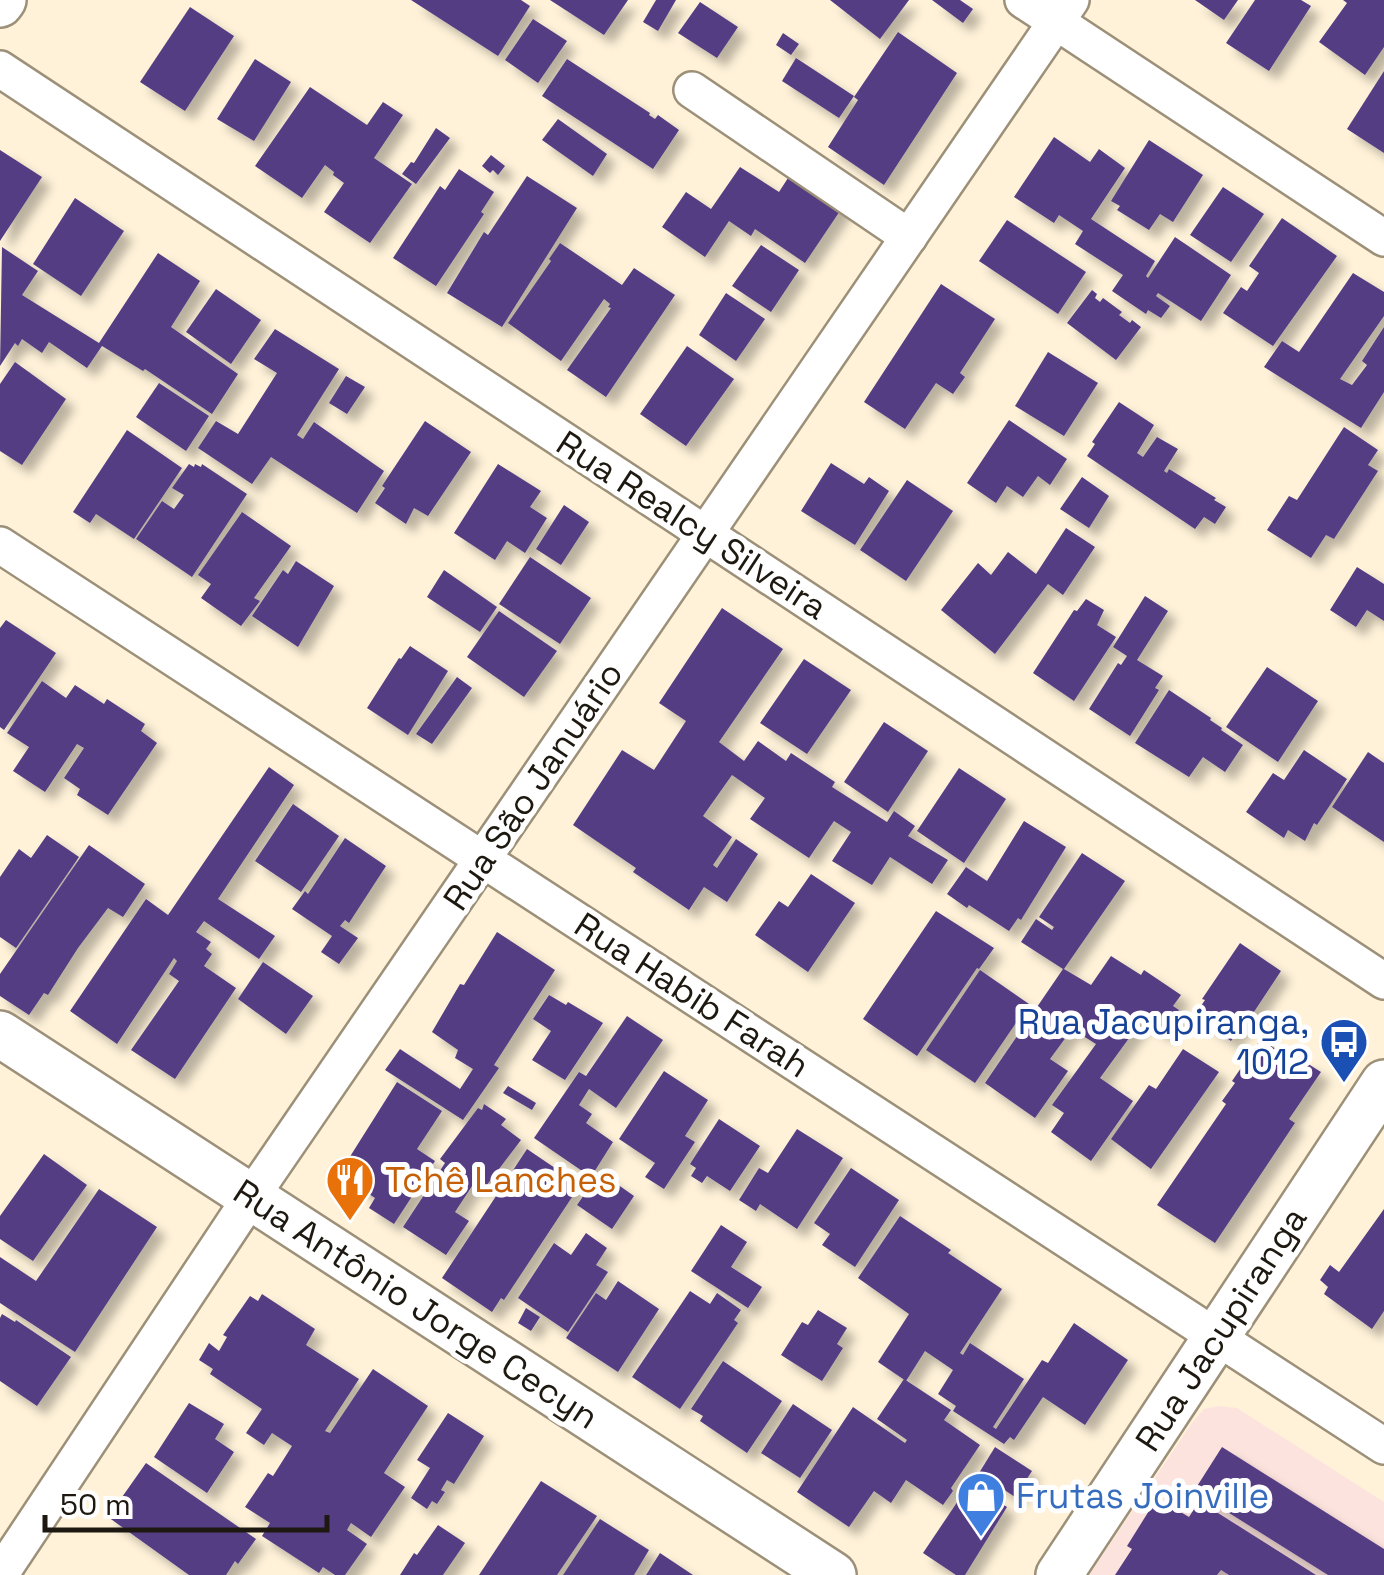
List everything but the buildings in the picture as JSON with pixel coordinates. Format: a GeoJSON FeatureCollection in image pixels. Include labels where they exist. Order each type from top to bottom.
{"type":"FeatureCollection","features":[{"type":"Feature","properties":{"kind":"street"},"geometry":{"type":"LineString","coordinates":[[1023,0],[1064,11],[1384,238]]}},
{"type":"Feature","properties":{"kind":"street","name":"Rua São Januário"},"geometry":{"type":"LineString","coordinates":[[0,1575],[252,1197],[1064,11]]}},
{"type":"Feature","properties":{"kind":"street","name":"Rua Realcy Silveira"},"geometry":{"type":"LineString","coordinates":[[0,69],[1384,981]]}},
{"type":"Feature","properties":{"kind":"street"},"geometry":{"type":"LineString","coordinates":[[692,90],[909,237]]}},
{"type":"Feature","properties":{"kind":"street","name":"Rua Habib Farah"},"geometry":{"type":"LineString","coordinates":[[0,545],[1384,1446]]}},
{"type":"Feature","properties":{"kind":"street","name":"Rua Antônio Jorge Cecyn"},"geometry":{"type":"LineString","coordinates":[[0,1034],[833,1575]]}},
{"type":"Feature","properties":{"kind":"street","name":"Rua Jacupiranga"},"geometry":{"type":"LineString","coordinates":[[1059,1575],[1384,1084]]}},
{"type":"Feature","properties":{"kind":"shaded area"},"geometry":{"type":"Polygon","coordinates":[[[1237,1408],[1384,1502],[1384,1575],[1089,1575],[1192,1423],[1204,1409],[1237,1408]]]}},
{"type":"Feature","properties":{"kind":"place","name":"Rua Jacupiranga, 1012"},"geometry":{"type":"Point","coordinates":[1344,1084]}},
{"type":"Feature","properties":{"kind":"place","name":"Tchê Lanches"},"geometry":{"type":"Point","coordinates":[350,1222]}},
{"type":"Feature","properties":{"kind":"place","name":"Frutas Joinville"},"geometry":{"type":"Point","coordinates":[981,1538]}}]}
